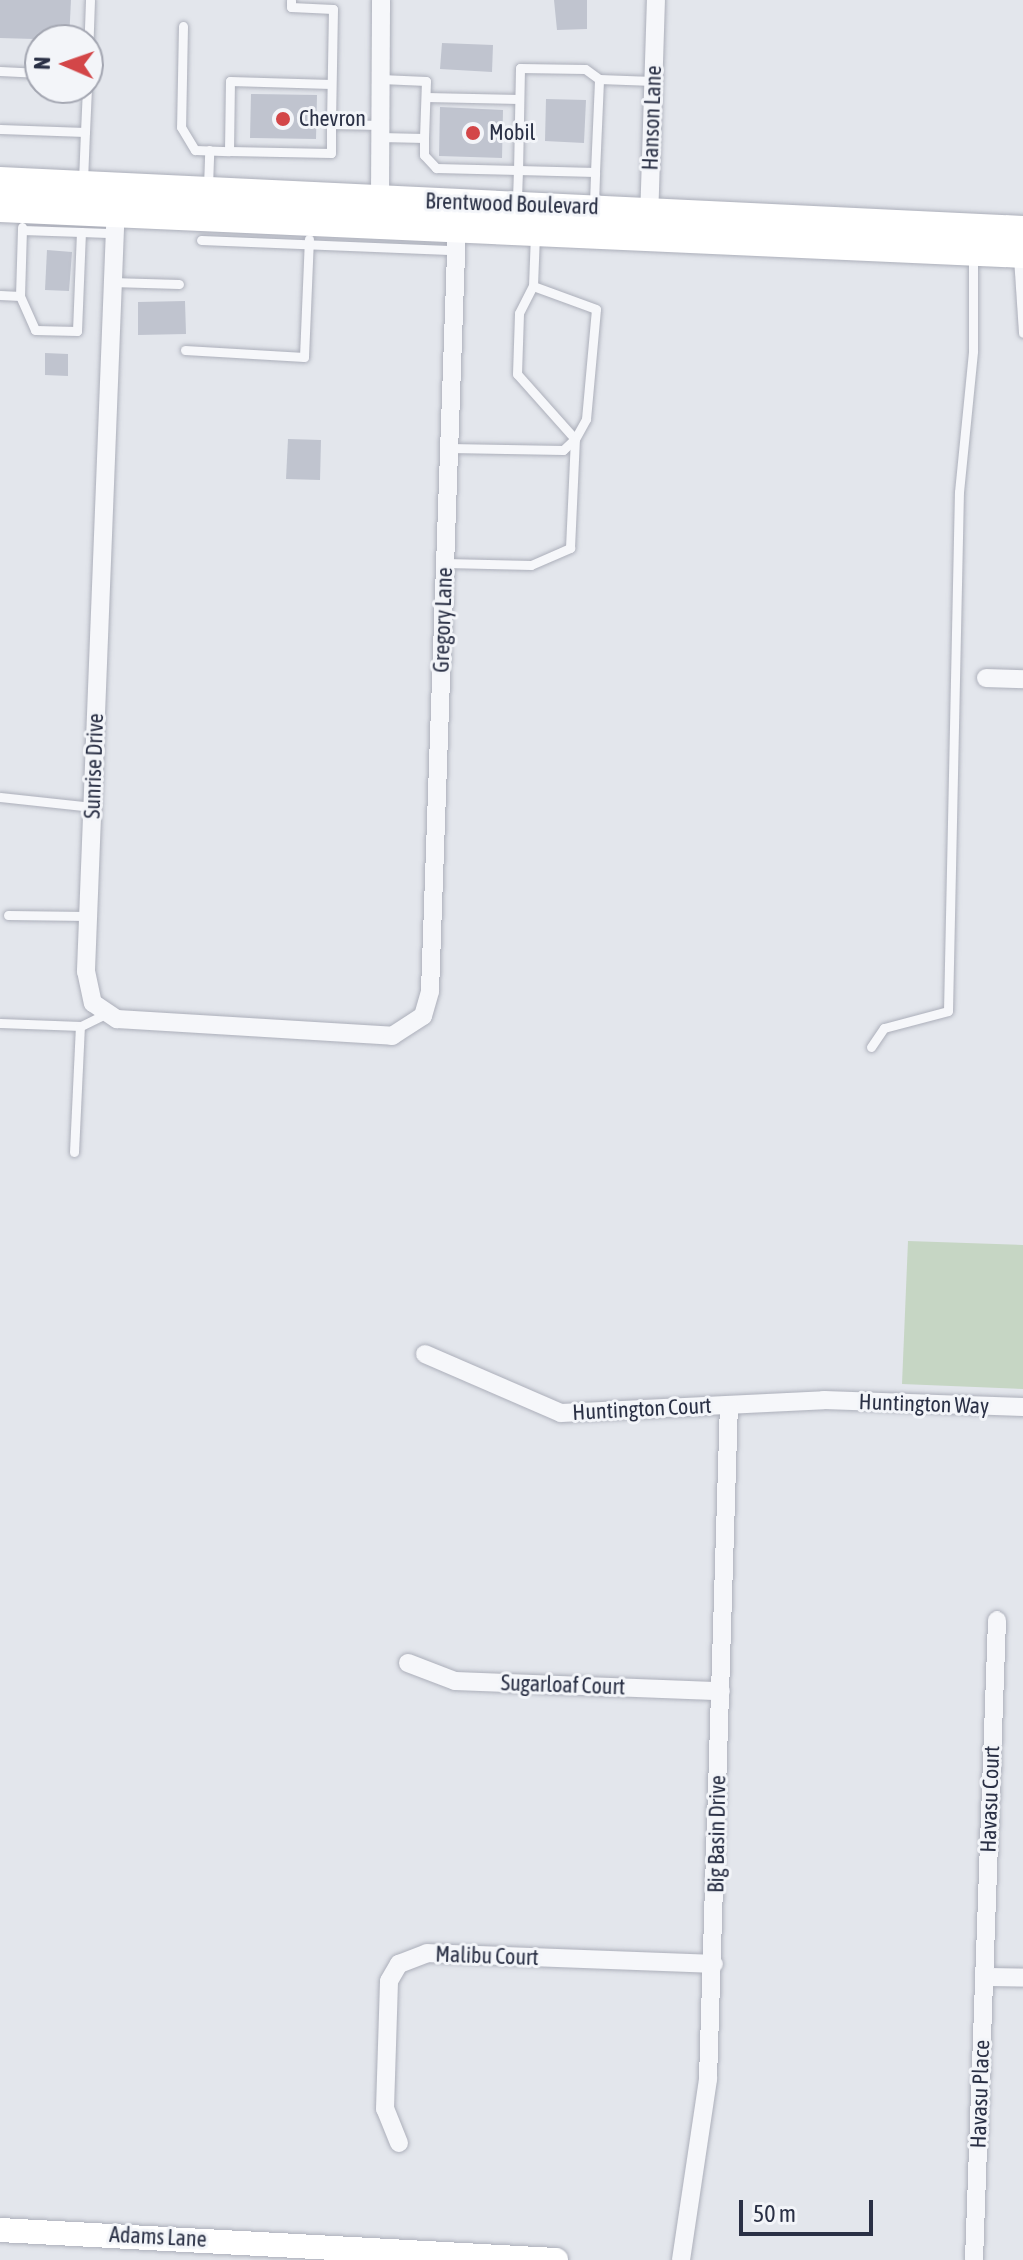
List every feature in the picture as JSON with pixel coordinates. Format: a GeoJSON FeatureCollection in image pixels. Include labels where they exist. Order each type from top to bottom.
{"type":"FeatureCollection","features":[{"type":"Feature","properties":{"kind":"main road","name":"Brentwood Boulevard"},"geometry":{"type":"LineString","coordinates":[[0,181],[115,225],[456,237],[535,228],[649,224],[1021,246]]}},
{"type":"Feature","properties":{"kind":"main road","name":"Brentwood Boulevard"},"geometry":{"type":"LineString","coordinates":[[15,216],[82,210],[117,186],[594,207],[649,224],[973,252],[1021,246]]}},
{"type":"Feature","properties":{"kind":"street"},"geometry":{"type":"LineString","coordinates":[[380,198],[381,0]]}},
{"type":"Feature","properties":{"kind":"street","name":"Hanson Lane"},"geometry":{"type":"LineString","coordinates":[[649,224],[656,0]]}},
{"type":"Feature","properties":{"kind":"street","name":"Sunrise Drive"},"geometry":{"type":"LineString","coordinates":[[104,1015],[86,971],[117,186]]}},
{"type":"Feature","properties":{"kind":"street","name":"Gregory Lane"},"geometry":{"type":"LineString","coordinates":[[104,1015],[392,1036],[423,1016],[445,563],[456,237]]}},
{"type":"Feature","properties":{"kind":"street"},"geometry":{"type":"LineString","coordinates":[[986,678],[1023,679]]}},
{"type":"Feature","properties":{"kind":"street","name":"Huntington Court"},"geometry":{"type":"LineString","coordinates":[[425,1354],[542,1411],[824,1400]]}},
{"type":"Feature","properties":{"kind":"street","name":"Huntington Way"},"geometry":{"type":"LineString","coordinates":[[824,1400],[1023,1407]]}},
{"type":"Feature","properties":{"kind":"street","name":"Big Basin Drive"},"geometry":{"type":"LineString","coordinates":[[681,2260],[704,2130],[714,1964],[729,1405]]}},
{"type":"Feature","properties":{"kind":"street","name":"Havasu Court"},"geometry":{"type":"LineString","coordinates":[[984,1977],[997,1620]]}},
{"type":"Feature","properties":{"kind":"street","name":"Sugarloaf Court"},"geometry":{"type":"LineString","coordinates":[[408,1663],[455,1681],[721,1691]]}},
{"type":"Feature","properties":{"kind":"street","name":"Malibu Court"},"geometry":{"type":"LineString","coordinates":[[399,2143],[385,2109],[389,1981],[399,1964],[427,1953],[714,1964]]}},
{"type":"Feature","properties":{"kind":"street"},"geometry":{"type":"LineString","coordinates":[[984,1977],[1023,1978]]}},
{"type":"Feature","properties":{"kind":"street","name":"Havasu Place"},"geometry":{"type":"LineString","coordinates":[[974,2260],[984,1977]]}},
{"type":"Feature","properties":{"kind":"street","name":"Adams Lane"},"geometry":{"type":"LineString","coordinates":[[0,2230],[556,2260]]}},
{"type":"Feature","properties":{"kind":"lane"},"geometry":{"type":"LineString","coordinates":[[89,24],[90,0]]}},
{"type":"Feature","properties":{"kind":"lane"},"geometry":{"type":"LineString","coordinates":[[183,26],[181,127],[195,150],[331,153],[333,9],[291,7],[291,0]]}},
{"type":"Feature","properties":{"kind":"lane"},"geometry":{"type":"LineString","coordinates":[[517,203],[520,68],[585,69],[599,79],[653,81]]}},
{"type":"Feature","properties":{"kind":"lane"},"geometry":{"type":"LineString","coordinates":[[0,71],[24,72]]}},
{"type":"Feature","properties":{"kind":"lane"},"geometry":{"type":"LineString","coordinates":[[381,79],[426,81],[424,155],[436,168],[595,172]]}},
{"type":"Feature","properties":{"kind":"lane"},"geometry":{"type":"LineString","coordinates":[[594,207],[599,79]]}},
{"type":"Feature","properties":{"kind":"lane"},"geometry":{"type":"LineString","coordinates":[[229,151],[230,81],[331,84]]}},
{"type":"Feature","properties":{"kind":"lane"},"geometry":{"type":"LineString","coordinates":[[426,97],[519,99]]}},
{"type":"Feature","properties":{"kind":"lane"},"geometry":{"type":"LineString","coordinates":[[15,216],[20,296],[35,330],[77,331],[86,104]]}},
{"type":"Feature","properties":{"kind":"lane"},"geometry":{"type":"LineString","coordinates":[[331,124],[424,138]]}},
{"type":"Feature","properties":{"kind":"lane"},"geometry":{"type":"LineString","coordinates":[[0,129],[85,132]]}},
{"type":"Feature","properties":{"kind":"lane"},"geometry":{"type":"LineString","coordinates":[[208,190],[209,150]]}},
{"type":"Feature","properties":{"kind":"lane"},"geometry":{"type":"LineString","coordinates":[[445,563],[531,565],[570,548],[575,439],[517,374],[519,313],[533,286],[535,228]]}},
{"type":"Feature","properties":{"kind":"lane"},"geometry":{"type":"LineString","coordinates":[[185,350],[304,357],[309,234],[201,240]]}},
{"type":"Feature","properties":{"kind":"lane"},"geometry":{"type":"LineString","coordinates":[[1021,246],[1023,333]]}},
{"type":"Feature","properties":{"kind":"lane"},"geometry":{"type":"LineString","coordinates":[[871,1047],[884,1028],[948,1011],[959,492],[973,351],[973,252]]}},
{"type":"Feature","properties":{"kind":"lane"},"geometry":{"type":"LineString","coordinates":[[111,282],[179,284]]}},
{"type":"Feature","properties":{"kind":"lane"},"geometry":{"type":"LineString","coordinates":[[449,448],[563,450],[575,439],[586,419],[596,309],[533,286]]}},
{"type":"Feature","properties":{"kind":"lane"},"geometry":{"type":"LineString","coordinates":[[0,295],[20,296]]}},
{"type":"Feature","properties":{"kind":"lane"},"geometry":{"type":"LineString","coordinates":[[0,797],[92,807]]}},
{"type":"Feature","properties":{"kind":"lane"},"geometry":{"type":"LineString","coordinates":[[8,915],[88,916]]}},
{"type":"Feature","properties":{"kind":"lane"},"geometry":{"type":"LineString","coordinates":[[0,1023],[80,1026],[104,1015]]}},
{"type":"Feature","properties":{"kind":"lane"},"geometry":{"type":"LineString","coordinates":[[74,1152],[80,1026]]}},
{"type":"Feature","properties":{"kind":"green space"},"geometry":{"type":"Polygon","coordinates":[[[908,1241],[1023,1245],[1023,1389],[902,1384],[908,1241]]]}},
{"type":"Feature","properties":{"kind":"building"},"geometry":{"type":"Polygon","coordinates":[[[0,0],[71,0],[70,24],[24,24],[24,39],[0,38],[0,0]]]}},
{"type":"Feature","properties":{"kind":"building"},"geometry":{"type":"Polygon","coordinates":[[[554,0],[587,0],[587,29],[557,30],[554,0]]]}},
{"type":"Feature","properties":{"kind":"building"},"geometry":{"type":"Polygon","coordinates":[[[442,43],[493,45],[492,72],[440,69],[442,43]]]}},
{"type":"Feature","properties":{"kind":"building"},"geometry":{"type":"Polygon","coordinates":[[[251,94],[317,95],[316,139],[250,138],[251,94]]]}},
{"type":"Feature","properties":{"kind":"building"},"geometry":{"type":"Polygon","coordinates":[[[546,99],[586,100],[584,143],[545,141],[546,99]]]}},
{"type":"Feature","properties":{"kind":"building"},"geometry":{"type":"Polygon","coordinates":[[[440,107],[503,110],[502,158],[439,156],[440,107]]]}},
{"type":"Feature","properties":{"kind":"building"},"geometry":{"type":"Polygon","coordinates":[[[47,250],[72,252],[69,291],[45,290],[47,250]]]}},
{"type":"Feature","properties":{"kind":"building"},"geometry":{"type":"Polygon","coordinates":[[[185,301],[186,334],[138,335],[138,302],[185,301]]]}},
{"type":"Feature","properties":{"kind":"building"},"geometry":{"type":"Polygon","coordinates":[[[45,353],[68,354],[68,376],[45,375],[45,353]]]}},
{"type":"Feature","properties":{"kind":"building"},"geometry":{"type":"Polygon","coordinates":[[[288,439],[321,440],[320,480],[286,479],[288,439]]]}},
{"type":"Feature","properties":{"kind":"place","name":"Chevron"},"geometry":{"type":"Point","coordinates":[283,119]}},
{"type":"Feature","properties":{"kind":"place","name":"Mobil"},"geometry":{"type":"Point","coordinates":[473,133]}}]}
